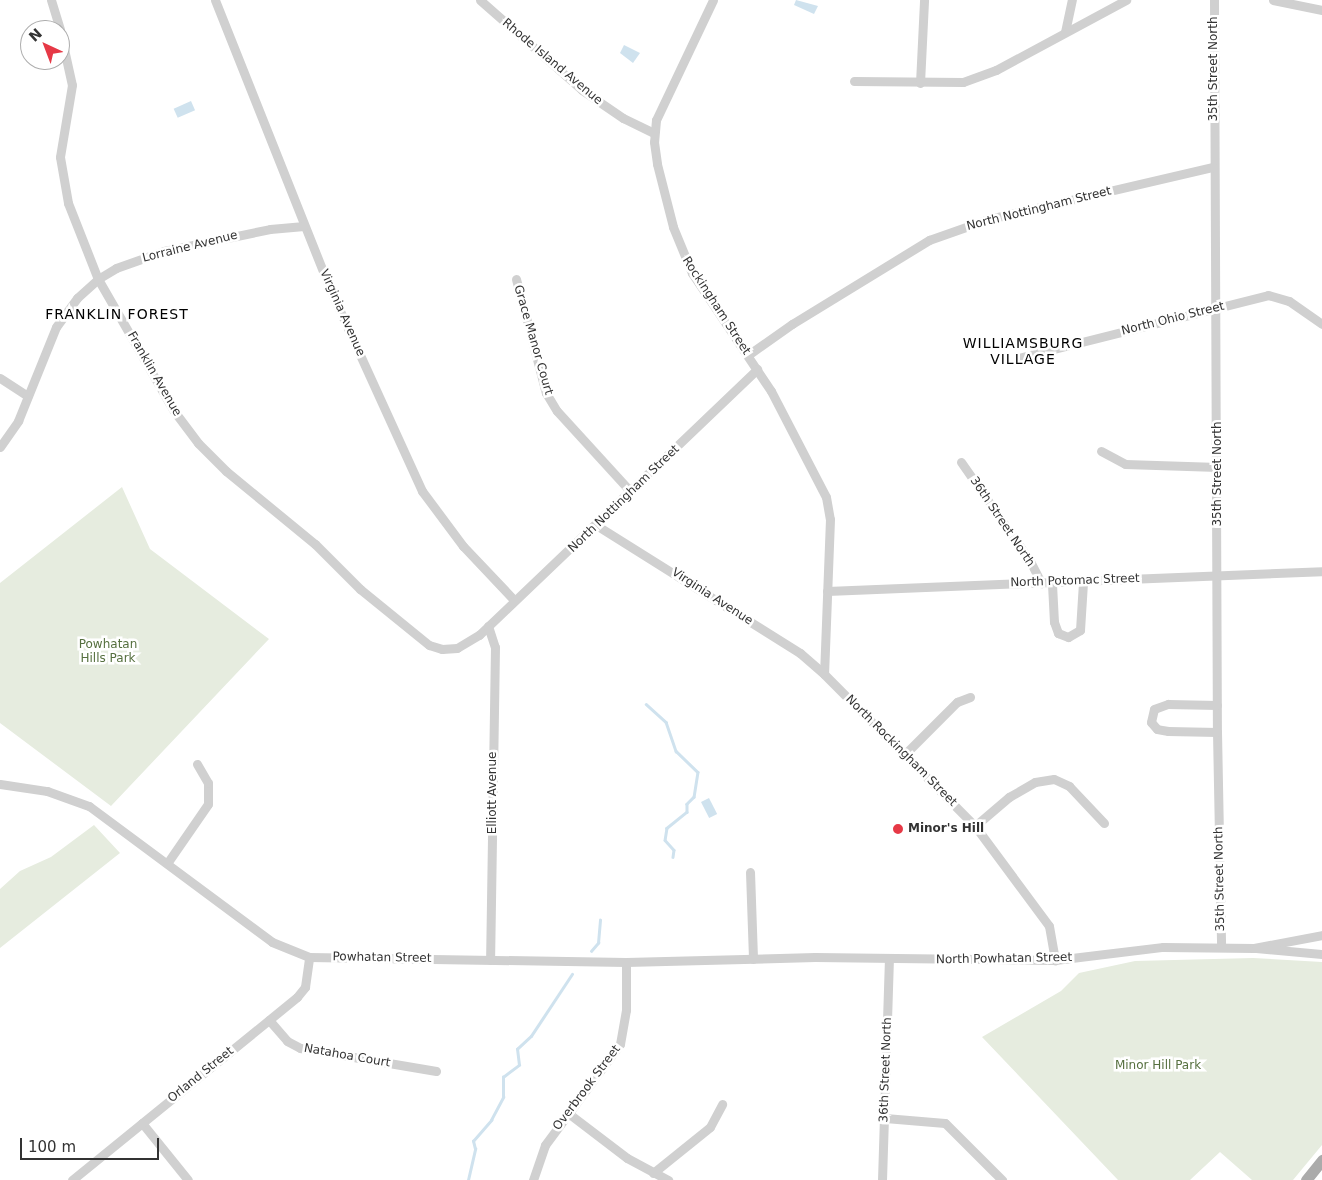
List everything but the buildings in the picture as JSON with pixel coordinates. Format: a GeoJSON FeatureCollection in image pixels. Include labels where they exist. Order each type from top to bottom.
{"type":"FeatureCollection","features":[{"type":"Feature","properties":{"kind":"main road"},"geometry":{"type":"LineString","coordinates":[[1306,1180],[1322,1160]]}},
{"type":"Feature","properties":{"kind":"street","name":"Franklin Avenue"},"geometry":{"type":"LineString","coordinates":[[51,0],[57,20]]}},
{"type":"Feature","properties":{"kind":"street","name":"Virginia Avenue"},"geometry":{"type":"LineString","coordinates":[[215,0],[304,226],[422,491],[463,546],[514,600]]}},
{"type":"Feature","properties":{"kind":"street","name":"Rhode Island Avenue"},"geometry":{"type":"LineString","coordinates":[[480,0],[582,90],[623,118],[654,133]]}},
{"type":"Feature","properties":{"kind":"street","name":"Rockingham Street"},"geometry":{"type":"LineString","coordinates":[[713,0],[669,92],[654,133],[657,164],[682,252],[757,369],[819,479],[826,497],[830,519],[828,591]]}},
{"type":"Feature","properties":{"kind":"street"},"geometry":{"type":"LineString","coordinates":[[920,83],[924,0]]}},
{"type":"Feature","properties":{"kind":"street"},"geometry":{"type":"LineString","coordinates":[[1065,32],[1072,0]]}},
{"type":"Feature","properties":{"kind":"street"},"geometry":{"type":"LineString","coordinates":[[854,81],[963,82],[996,70],[1126,0]]}},
{"type":"Feature","properties":{"kind":"street","name":"35th Street North"},"geometry":{"type":"LineString","coordinates":[[1214,0],[1213,167],[1219,575],[1217,732],[1221,947]]}},
{"type":"Feature","properties":{"kind":"street"},"geometry":{"type":"LineString","coordinates":[[1272,0],[1322,10]]}},
{"type":"Feature","properties":{"kind":"street","name":"Franklin Avenue"},"geometry":{"type":"LineString","coordinates":[[69,70],[72,85],[61,145],[60,171],[74,221],[98,279],[174,411],[198,443],[226,471],[315,544],[360,589],[421,640],[442,649],[458,648],[488,626]]}},
{"type":"Feature","properties":{"kind":"street","name":"North Nottingham Street"},"geometry":{"type":"LineString","coordinates":[[748,355],[792,324],[929,240],[989,220],[1213,167]]}},
{"type":"Feature","properties":{"kind":"street","name":"Lorraine Avenue"},"geometry":{"type":"LineString","coordinates":[[0,447],[18,420],[56,327],[77,298],[98,279],[116,268],[164,251],[270,229],[304,226]]}},
{"type":"Feature","properties":{"kind":"street","name":"Grace Manor Court"},"geometry":{"type":"LineString","coordinates":[[516,279],[546,394],[557,411],[630,491]]}},
{"type":"Feature","properties":{"kind":"street","name":"North Ohio Street"},"geometry":{"type":"LineString","coordinates":[[1018,358],[1268,295],[1289,301],[1322,324]]}},
{"type":"Feature","properties":{"kind":"street","name":"North Nottingham Street"},"geometry":{"type":"LineString","coordinates":[[488,626],[596,526],[757,369]]}},
{"type":"Feature","properties":{"kind":"street"},"geometry":{"type":"LineString","coordinates":[[0,378],[28,396]]}},
{"type":"Feature","properties":{"kind":"street"},"geometry":{"type":"LineString","coordinates":[[1101,450],[1125,464],[1218,467]]}},
{"type":"Feature","properties":{"kind":"street","name":"36th Street North"},"geometry":{"type":"LineString","coordinates":[[961,462],[1030,561],[1041,582]]}},
{"type":"Feature","properties":{"kind":"street","name":"Virginia Avenue"},"geometry":{"type":"LineString","coordinates":[[596,526],[800,653],[824,674]]}},
{"type":"Feature","properties":{"kind":"street","name":"North Potomac Street"},"geometry":{"type":"LineString","coordinates":[[828,591],[1041,582],[1052,584],[1322,571]]}},
{"type":"Feature","properties":{"kind":"street"},"geometry":{"type":"LineString","coordinates":[[1052,584],[1054,622],[1058,633],[1068,637],[1080,630],[1082,582]]}},
{"type":"Feature","properties":{"kind":"street"},"geometry":{"type":"LineString","coordinates":[[824,674],[828,591]]}},
{"type":"Feature","properties":{"kind":"street","name":"Elliott Avenue"},"geometry":{"type":"LineString","coordinates":[[488,626],[495,647],[490,960]]}},
{"type":"Feature","properties":{"kind":"street","name":"North Rockingham Street"},"geometry":{"type":"LineString","coordinates":[[824,674],[975,826],[1050,926],[1055,960]]}},
{"type":"Feature","properties":{"kind":"street"},"geometry":{"type":"LineString","coordinates":[[905,754],[957,702],[970,697]]}},
{"type":"Feature","properties":{"kind":"street"},"geometry":{"type":"LineString","coordinates":[[1217,705],[1168,704],[1154,709],[1151,722],[1157,729],[1168,731],[1217,732]]}},
{"type":"Feature","properties":{"kind":"street"},"geometry":{"type":"LineString","coordinates":[[168,862],[208,804],[208,783],[197,764]]}},
{"type":"Feature","properties":{"kind":"street"},"geometry":{"type":"LineString","coordinates":[[975,826],[1009,797],[1035,782],[1054,779],[1069,786],[1104,823]]}},
{"type":"Feature","properties":{"kind":"street","name":"Powhatan Street"},"geometry":{"type":"LineString","coordinates":[[0,784],[47,791],[88,806],[168,862],[272,942],[309,957],[626,962],[815,958]]}},
{"type":"Feature","properties":{"kind":"street"},"geometry":{"type":"LineString","coordinates":[[750,872],[753,959]]}},
{"type":"Feature","properties":{"kind":"street","name":"North Powhatan Street"},"geometry":{"type":"LineString","coordinates":[[1254,948],[1322,935]]}},
{"type":"Feature","properties":{"kind":"street","name":"North Powhatan Street"},"geometry":{"type":"LineString","coordinates":[[815,958],[1055,960],[1163,947],[1254,948],[1322,954]]}},
{"type":"Feature","properties":{"kind":"street","name":"Orland Street"},"geometry":{"type":"LineString","coordinates":[[72,1180],[303,991],[309,957]]}},
{"type":"Feature","properties":{"kind":"street","name":"36th Street North"},"geometry":{"type":"LineString","coordinates":[[882,1180],[889,960]]}},
{"type":"Feature","properties":{"kind":"street","name":"Overbrook Street"},"geometry":{"type":"LineString","coordinates":[[533,1180],[545,1145],[620,1044],[626,1010],[626,962]]}},
{"type":"Feature","properties":{"kind":"street","name":"Natahoa Court"},"geometry":{"type":"LineString","coordinates":[[269,1020],[290,1043],[300,1048],[436,1071]]}},
{"type":"Feature","properties":{"kind":"street"},"geometry":{"type":"LineString","coordinates":[[653,1173],[710,1127],[722,1104]]}},
{"type":"Feature","properties":{"kind":"street"},"geometry":{"type":"LineString","coordinates":[[568,1113],[627,1158],[668,1180]]}},
{"type":"Feature","properties":{"kind":"street"},"geometry":{"type":"LineString","coordinates":[[885,1118],[945,1123],[1002,1180]]}},
{"type":"Feature","properties":{"kind":"street"},"geometry":{"type":"LineString","coordinates":[[142,1123],[188,1180]]}},
{"type":"Feature","properties":{"kind":"green space","name":"Powhatan Hills Park"},"geometry":{"type":"Polygon","coordinates":[[[122,487],[150,549],[269,639],[111,806],[0,723],[0,583],[122,487]]]}},
{"type":"Feature","properties":{"kind":"green space"},"geometry":{"type":"Polygon","coordinates":[[[94,825],[120,853],[0,948],[0,889],[20,871],[51,857],[94,825]]]}},
{"type":"Feature","properties":{"kind":"green space","name":"Minor Hill Park"},"geometry":{"type":"Polygon","coordinates":[[[1253,958],[1322,962],[1322,1145],[1293,1180],[1252,1180],[1220,1152],[1190,1180],[1118,1180],[982,1037],[1061,991],[1079,973],[1135,961],[1253,958]]]}},
{"type":"Feature","properties":{"kind":"water"},"geometry":{"type":"Polygon","coordinates":[[[796,0],[818,6],[814,14],[794,5],[796,0]]]}},
{"type":"Feature","properties":{"kind":"water"},"geometry":{"type":"Polygon","coordinates":[[[624,45],[640,53],[633,63],[620,53],[624,45]]]}},
{"type":"Feature","properties":{"kind":"water"},"geometry":{"type":"Polygon","coordinates":[[[191,101],[195,110],[178,118],[174,109],[191,101]]]}},
{"type":"Feature","properties":{"kind":"water"},"geometry":{"type":"Polygon","coordinates":[[[709,798],[717,814],[709,818],[701,802],[709,798]]]}},
{"type":"Feature","properties":{"kind":"waterway"},"geometry":{"type":"LineString","coordinates":[[646,704],[666,722],[676,751],[698,772],[694,797],[687,804],[687,812],[667,828],[665,840],[674,850],[673,857]]}},
{"type":"Feature","properties":{"kind":"waterway"},"geometry":{"type":"LineString","coordinates":[[591,951],[598,943],[600,920]]}},
{"type":"Feature","properties":{"kind":"waterway"},"geometry":{"type":"LineString","coordinates":[[468,1180],[475,1149],[473,1141],[491,1120],[503,1097],[503,1077],[519,1065],[517,1049],[531,1036],[572,974]]}},
{"type":"Feature","properties":{"kind":"place","name":"Minor's Hill"},"geometry":{"type":"Point","coordinates":[898,829]}},
{"type":"Feature","properties":{"kind":"district","name":"FRANKLIN FOREST"},"geometry":{"type":"Point","coordinates":[117,314]}},
{"type":"Feature","properties":{"kind":"district","name":"WILLIAMSBURG VILLAGE"},"geometry":{"type":"Point","coordinates":[1023,352]}}]}
